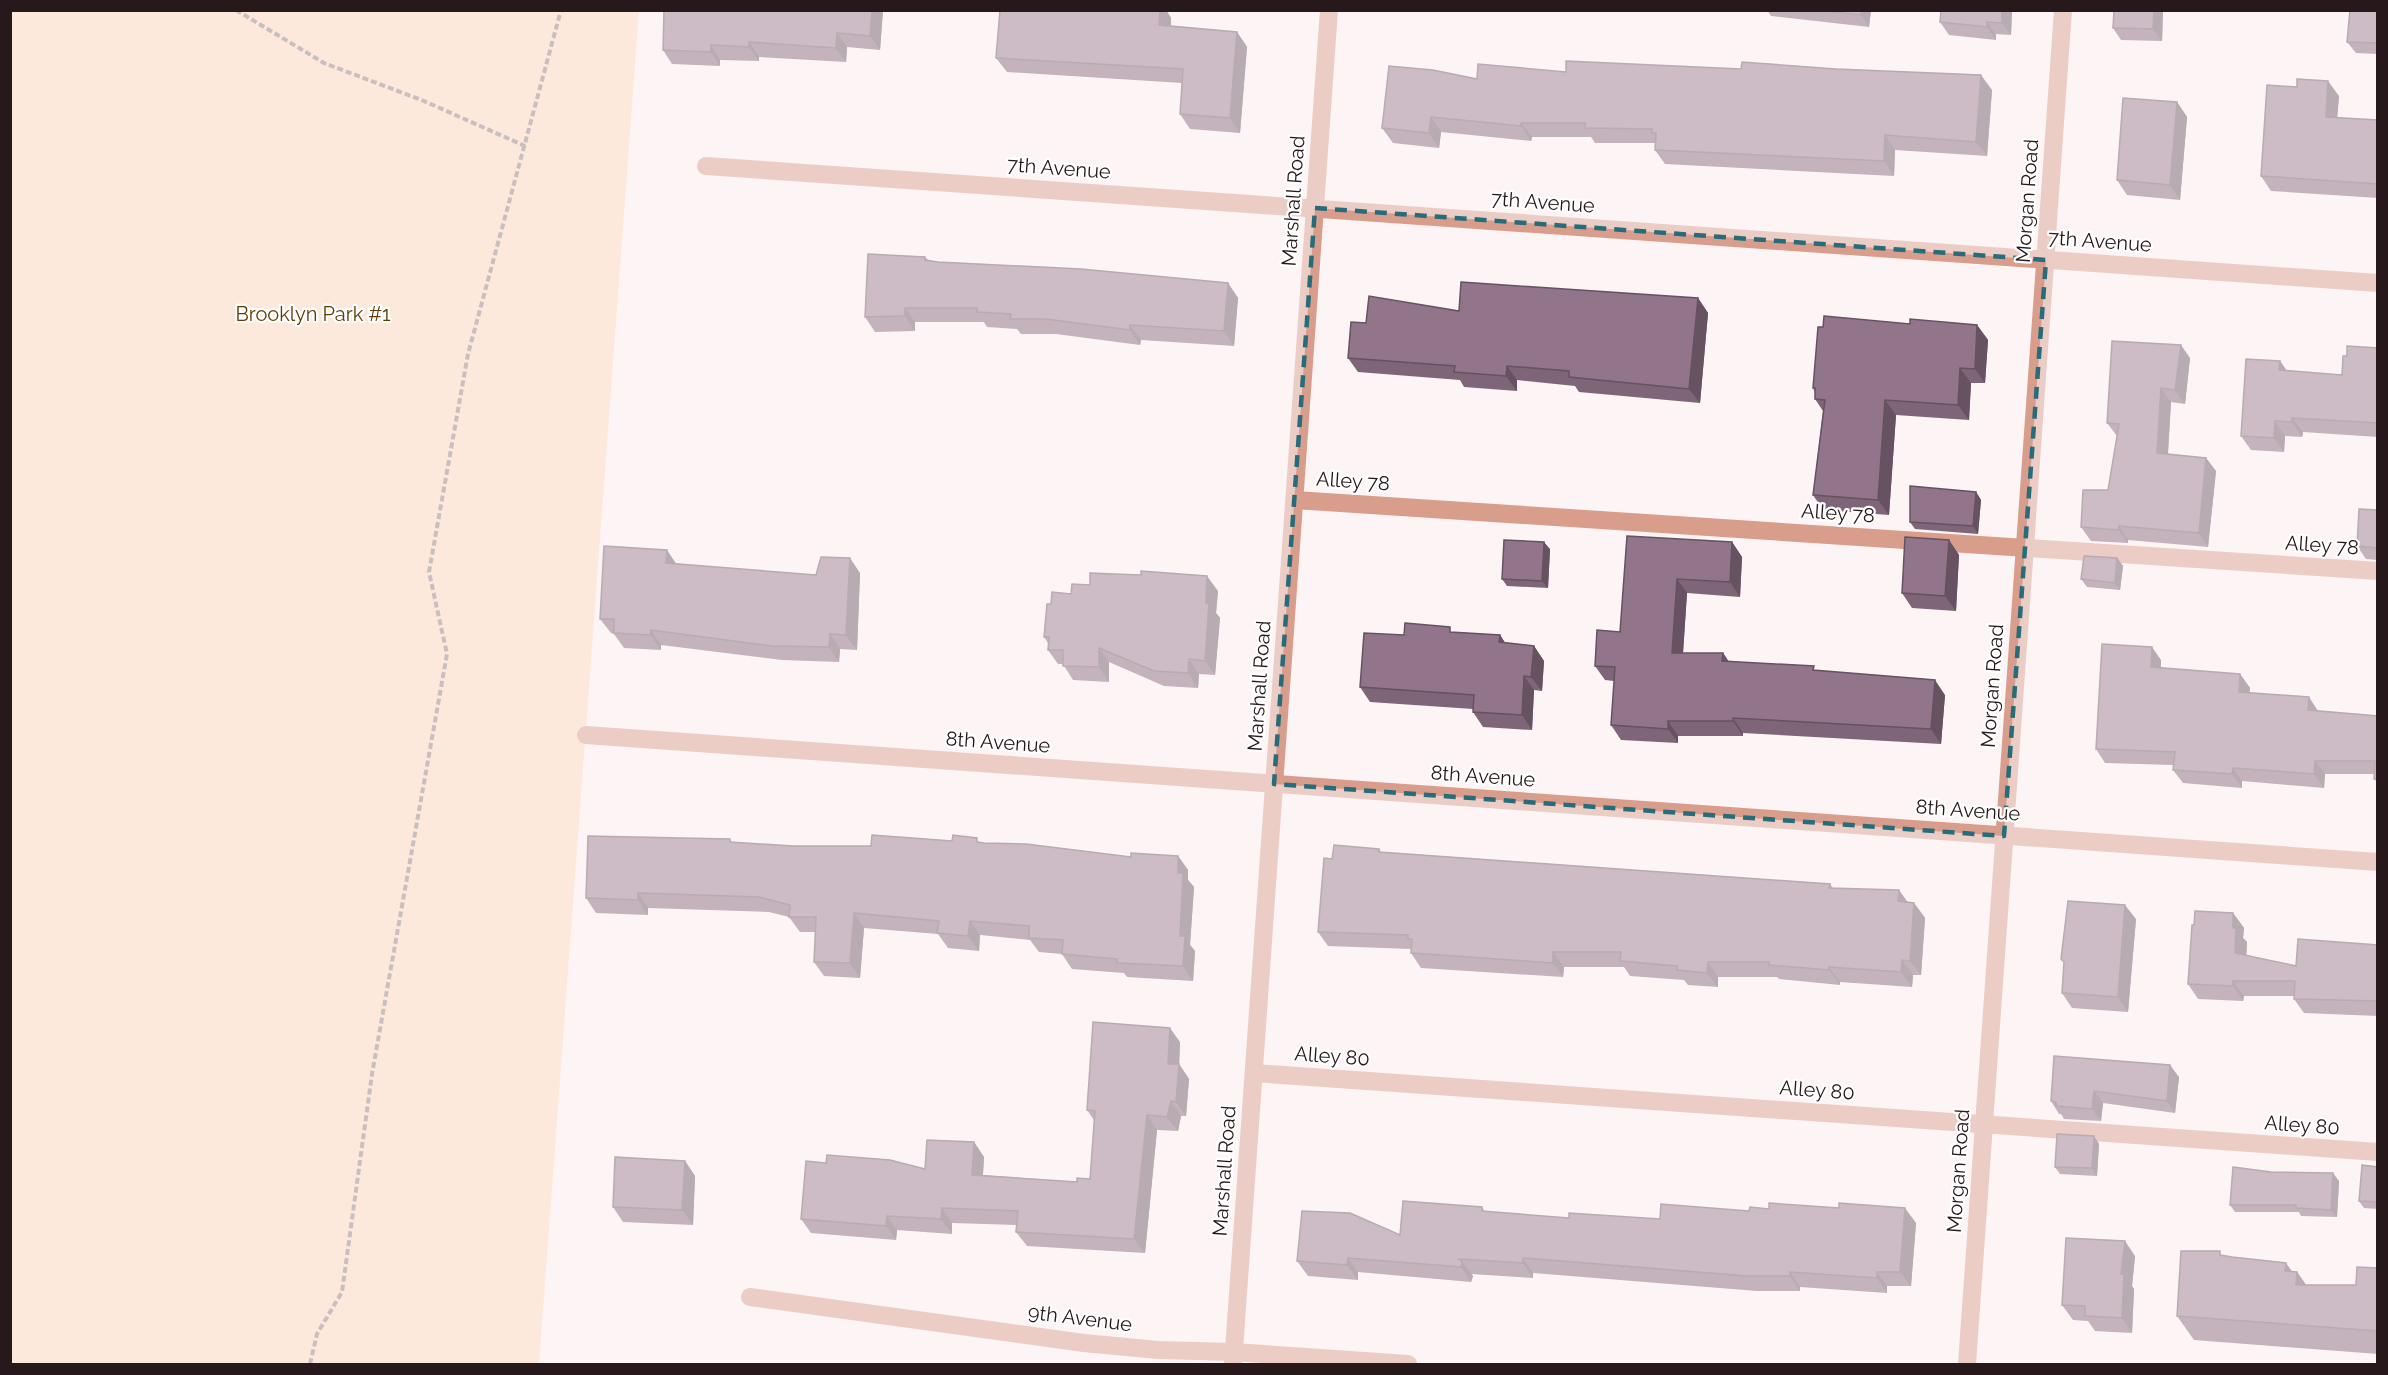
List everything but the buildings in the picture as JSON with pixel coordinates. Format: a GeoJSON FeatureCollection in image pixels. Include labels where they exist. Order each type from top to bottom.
{"type":"FeatureCollection","features":[{"type":"Feature","properties":{"kind":"street","name":"Marshall Road"},"geometry":{"type":"LineString","coordinates":[[1234,1358],[1329,10]]}},
{"type":"Feature","properties":{"kind":"street","name":"Morgan Road"},"geometry":{"type":"LineString","coordinates":[[1966,1365],[2063,10]]}},
{"type":"Feature","properties":{"kind":"street","name":"7th Avenue"},"geometry":{"type":"LineString","coordinates":[[706,166],[2378,283]]}},
{"type":"Feature","properties":{"kind":"street","name":"Alley 78"},"geometry":{"type":"LineString","coordinates":[[1294,500],[2378,571]]}},
{"type":"Feature","properties":{"kind":"street","name":"8th Avenue"},"geometry":{"type":"LineString","coordinates":[[586,735],[2378,862]]}},
{"type":"Feature","properties":{"kind":"street","name":"Alley 80"},"geometry":{"type":"LineString","coordinates":[[1254,1073],[2378,1152]]}},
{"type":"Feature","properties":{"kind":"street","name":"9th Avenue"},"geometry":{"type":"LineString","coordinates":[[750,1297],[1084,1343],[1234,1358],[1408,1365]]}},
{"type":"Feature","properties":{"kind":"path"},"geometry":{"type":"LineString","coordinates":[[236,10],[324,63],[424,101],[525,147]]}},
{"type":"Feature","properties":{"kind":"path"},"geometry":{"type":"LineString","coordinates":[[310,1365],[317,1334],[342,1292],[372,1074],[447,654],[429,572],[468,354],[561,10]]}},
{"type":"Feature","properties":{"kind":"highlighted area"},"geometry":{"type":"Polygon","coordinates":[[[1315,208],[2046,260],[2004,836],[1274,784],[1315,208]]]}},
{"type":"Feature","properties":{"kind":"green space","name":"Brooklyn Park #1"},"geometry":{"type":"Polygon","coordinates":[[[11,11],[639,11],[539,1364],[11,1364],[11,11]]]}}]}
